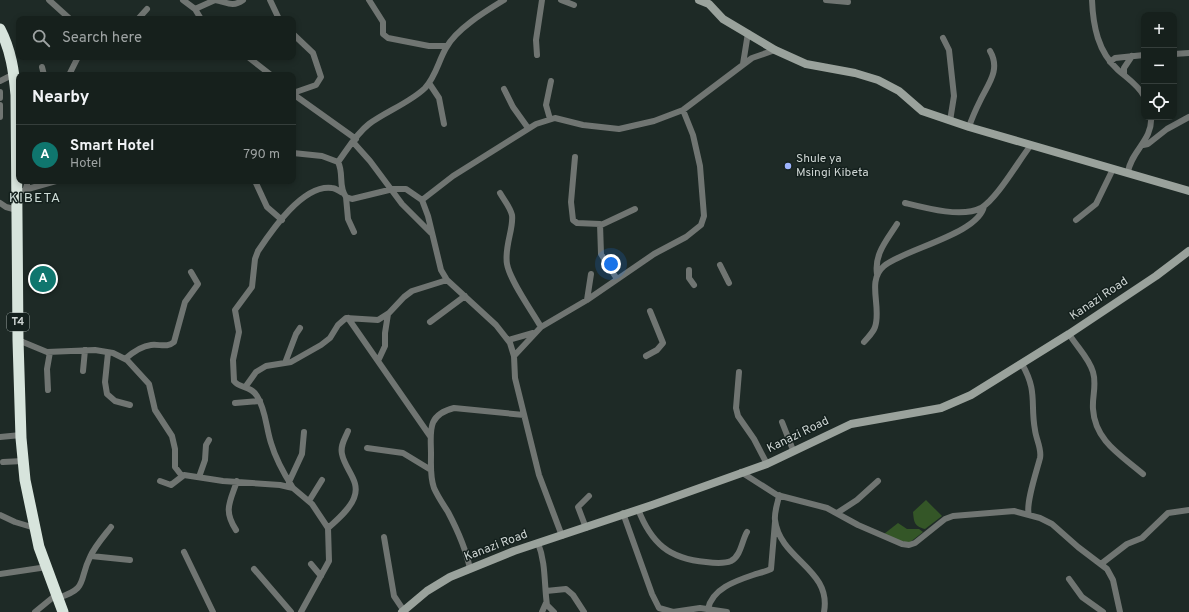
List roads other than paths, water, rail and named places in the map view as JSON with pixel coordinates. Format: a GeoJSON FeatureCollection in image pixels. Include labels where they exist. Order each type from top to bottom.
{"type":"FeatureCollection","features":[{"type":"Feature","properties":{"kind":"highway","name":"T4"},"geometry":{"type":"LineString","coordinates":[[0,29],[9,52],[14,74],[16,107]]}},
{"type":"Feature","properties":{"kind":"highway","name":"T4"},"geometry":{"type":"LineString","coordinates":[[21,184],[21,191],[17,210],[18,340],[23,461],[25,480],[35,528],[63,612]]}},
{"type":"Feature","properties":{"kind":"main road"},"geometry":{"type":"LineString","coordinates":[[699,0],[707,3],[723,19],[775,50],[806,64],[878,80],[899,91],[922,111],[969,127],[1128,172],[1189,191]]}},
{"type":"Feature","properties":{"kind":"main road","name":"Kanazi Road"},"geometry":{"type":"LineString","coordinates":[[403,611],[438,583],[538,543],[586,528],[623,513],[656,504],[741,472],[767,464],[793,450],[851,424],[941,408],[972,394],[1069,334],[1189,251]]}},
{"type":"Feature","properties":{"kind":"street"},"geometry":{"type":"LineString","coordinates":[[49,0],[67,16]]}},
{"type":"Feature","properties":{"kind":"street"},"geometry":{"type":"LineString","coordinates":[[183,0],[194,9],[199,16]]}},
{"type":"Feature","properties":{"kind":"street"},"geometry":{"type":"LineString","coordinates":[[194,9],[215,0],[228,5],[234,5],[243,0]]}},
{"type":"Feature","properties":{"kind":"street"},"geometry":{"type":"LineString","coordinates":[[270,0],[278,16]]}},
{"type":"Feature","properties":{"kind":"street"},"geometry":{"type":"LineString","coordinates":[[369,0],[383,22],[383,34],[388,38],[429,46],[447,46]]}},
{"type":"Feature","properties":{"kind":"street"},"geometry":{"type":"LineString","coordinates":[[338,162],[370,123],[416,95],[429,84],[447,46],[472,21],[504,0]]}},
{"type":"Feature","properties":{"kind":"street"},"geometry":{"type":"LineString","coordinates":[[537,55],[536,40],[542,0]]}},
{"type":"Feature","properties":{"kind":"street"},"geometry":{"type":"LineString","coordinates":[[561,0],[574,5]]}},
{"type":"Feature","properties":{"kind":"street"},"geometry":{"type":"LineString","coordinates":[[826,0],[848,2]]}},
{"type":"Feature","properties":{"kind":"street"},"geometry":{"type":"LineString","coordinates":[[1092,0],[1093,21],[1104,55],[1141,93]]}},
{"type":"Feature","properties":{"kind":"street"},"geometry":{"type":"LineString","coordinates":[[141,16],[147,10]]}},
{"type":"Feature","properties":{"kind":"street"},"geometry":{"type":"LineString","coordinates":[[743,64],[748,33]]}},
{"type":"Feature","properties":{"kind":"street"},"geometry":{"type":"LineString","coordinates":[[296,37],[313,53],[321,77],[316,85],[296,92]]}},
{"type":"Feature","properties":{"kind":"street"},"geometry":{"type":"LineString","coordinates":[[943,38],[948,50],[954,96],[950,121]]}},
{"type":"Feature","properties":{"kind":"street"},"geometry":{"type":"LineString","coordinates":[[422,200],[444,182],[528,128],[550,119],[563,120],[593,127],[624,129],[654,121],[683,110],[743,64],[760,53],[775,50]]}},
{"type":"Feature","properties":{"kind":"street"},"geometry":{"type":"LineString","coordinates":[[969,127],[994,75],[994,58],[990,51]]}},
{"type":"Feature","properties":{"kind":"street"},"geometry":{"type":"LineString","coordinates":[[1177,54],[1189,53]]}},
{"type":"Feature","properties":{"kind":"street"},"geometry":{"type":"LineString","coordinates":[[1110,62],[1116,58],[1141,55]]}},
{"type":"Feature","properties":{"kind":"street"},"geometry":{"type":"LineString","coordinates":[[1124,74],[1124,68],[1132,56]]}},
{"type":"Feature","properties":{"kind":"street"},"geometry":{"type":"LineString","coordinates":[[71,72],[77,60]]}},
{"type":"Feature","properties":{"kind":"street"},"geometry":{"type":"LineString","coordinates":[[252,60],[267,72]]}},
{"type":"Feature","properties":{"kind":"street"},"geometry":{"type":"LineString","coordinates":[[42,67],[43,72]]}},
{"type":"Feature","properties":{"kind":"street"},"geometry":{"type":"LineString","coordinates":[[0,81],[14,74]]}},
{"type":"Feature","properties":{"kind":"street"},"geometry":{"type":"LineString","coordinates":[[550,119],[546,105],[551,81]]}},
{"type":"Feature","properties":{"kind":"street"},"geometry":{"type":"LineString","coordinates":[[429,84],[439,98],[444,124]]}},
{"type":"Feature","properties":{"kind":"street"},"geometry":{"type":"LineString","coordinates":[[504,89],[513,107],[528,128]]}},
{"type":"Feature","properties":{"kind":"street"},"geometry":{"type":"LineString","coordinates":[[0,92],[0,98]]}},
{"type":"Feature","properties":{"kind":"street"},"geometry":{"type":"LineString","coordinates":[[296,95],[355,140],[402,204],[432,234]]}},
{"type":"Feature","properties":{"kind":"street"},"geometry":{"type":"LineString","coordinates":[[0,105],[0,117]]}},
{"type":"Feature","properties":{"kind":"street"},"geometry":{"type":"LineString","coordinates":[[514,356],[534,332],[541,327],[587,300],[654,254],[686,237],[699,228],[704,220],[698,152],[690,124],[683,110]]}},
{"type":"Feature","properties":{"kind":"street"},"geometry":{"type":"LineString","coordinates":[[1143,145],[1148,144],[1162,132],[1189,117]]}},
{"type":"Feature","properties":{"kind":"street"},"geometry":{"type":"LineString","coordinates":[[1128,172],[1130,165],[1150,131],[1151,120]]}},
{"type":"Feature","properties":{"kind":"street"},"geometry":{"type":"LineString","coordinates":[[877,274],[889,262],[959,231],[979,215],[984,206],[1031,145]]}},
{"type":"Feature","properties":{"kind":"street"},"geometry":{"type":"LineString","coordinates":[[296,153],[322,156],[338,162],[341,168],[348,219],[354,232]]}},
{"type":"Feature","properties":{"kind":"street"},"geometry":{"type":"LineString","coordinates":[[575,157],[571,202],[573,220],[577,223],[599,223],[600,225],[635,210]]}},
{"type":"Feature","properties":{"kind":"street"},"geometry":{"type":"LineString","coordinates":[[1076,220],[1096,204],[1113,168]]}},
{"type":"Feature","properties":{"kind":"street"},"geometry":{"type":"LineString","coordinates":[[21,191],[26,184]]}},
{"type":"Feature","properties":{"kind":"street"},"geometry":{"type":"LineString","coordinates":[[21,191],[46,184]]}},
{"type":"Feature","properties":{"kind":"street"},"geometry":{"type":"LineString","coordinates":[[256,184],[267,208],[282,220]]}},
{"type":"Feature","properties":{"kind":"street"},"geometry":{"type":"LineString","coordinates":[[301,612],[328,561],[328,528],[309,501],[293,488],[282,470],[271,443],[260,401],[251,388],[236,383],[234,377],[233,360],[238,343],[239,332],[235,310],[252,287],[255,259],[258,251],[282,220],[303,198],[319,190],[331,188],[344,195],[359,198],[392,189],[406,189],[412,191],[422,200],[432,234],[437,260],[447,280],[496,325],[508,340],[514,356],[515,378],[539,475],[562,536]]}},
{"type":"Feature","properties":{"kind":"street"},"geometry":{"type":"LineString","coordinates":[[500,193],[512,218],[507,244],[507,265],[517,286],[541,327]]}},
{"type":"Feature","properties":{"kind":"street"},"geometry":{"type":"LineString","coordinates":[[905,203],[929,210],[964,212],[984,206]]}},
{"type":"Feature","properties":{"kind":"street"},"geometry":{"type":"LineString","coordinates":[[0,211],[2,204],[17,210]]}},
{"type":"Feature","properties":{"kind":"street"},"geometry":{"type":"LineString","coordinates":[[864,342],[874,328],[877,319],[875,285],[877,274],[876,266],[880,250],[897,224]]}},
{"type":"Feature","properties":{"kind":"street"},"geometry":{"type":"LineString","coordinates":[[600,225],[601,254],[617,279]]}},
{"type":"Feature","properties":{"kind":"street"},"geometry":{"type":"LineString","coordinates":[[720,265],[729,283]]}},
{"type":"Feature","properties":{"kind":"street"},"geometry":{"type":"LineString","coordinates":[[689,270],[689,278],[694,285]]}},
{"type":"Feature","properties":{"kind":"street"},"geometry":{"type":"LineString","coordinates":[[125,359],[143,347],[150,345],[168,346],[174,342],[185,302],[198,284],[191,272]]}},
{"type":"Feature","properties":{"kind":"street"},"geometry":{"type":"LineString","coordinates":[[587,300],[591,274]]}},
{"type":"Feature","properties":{"kind":"street"},"geometry":{"type":"LineString","coordinates":[[246,386],[250,379],[261,369],[274,364],[285,363],[303,356],[321,345],[330,338],[338,325],[348,318],[378,320],[388,314],[404,297],[412,291],[447,280]]}},
{"type":"Feature","properties":{"kind":"street"},"geometry":{"type":"LineString","coordinates":[[430,322],[465,296]]}},
{"type":"Feature","properties":{"kind":"street"},"geometry":{"type":"LineString","coordinates":[[646,356],[657,350],[663,343],[650,311]]}},
{"type":"Feature","properties":{"kind":"street"},"geometry":{"type":"LineString","coordinates":[[378,361],[385,346],[385,333],[388,314]]}},
{"type":"Feature","properties":{"kind":"street"},"geometry":{"type":"LineString","coordinates":[[348,318],[430,436]]}},
{"type":"Feature","properties":{"kind":"street"},"geometry":{"type":"LineString","coordinates":[[285,363],[296,334],[300,328]]}},
{"type":"Feature","properties":{"kind":"street"},"geometry":{"type":"LineString","coordinates":[[508,340],[534,332]]}},
{"type":"Feature","properties":{"kind":"street"},"geometry":{"type":"LineString","coordinates":[[1069,334],[1086,357],[1094,373],[1096,387],[1093,408],[1096,424],[1104,442],[1116,454],[1143,474]]}},
{"type":"Feature","properties":{"kind":"street"},"geometry":{"type":"LineString","coordinates":[[18,340],[39,350],[50,352],[85,350],[108,353],[125,359],[149,384],[155,410],[172,436],[175,449],[175,467],[182,476]]}},
{"type":"Feature","properties":{"kind":"street"},"geometry":{"type":"LineString","coordinates":[[83,370],[85,350]]}},
{"type":"Feature","properties":{"kind":"street"},"geometry":{"type":"LineString","coordinates":[[48,390],[50,352]]}},
{"type":"Feature","properties":{"kind":"street"},"geometry":{"type":"LineString","coordinates":[[108,353],[105,382],[107,394],[115,401],[130,405]]}},
{"type":"Feature","properties":{"kind":"street"},"geometry":{"type":"LineString","coordinates":[[1022,364],[1028,374],[1033,392],[1035,430],[1040,457],[1028,503],[1029,515]]}},
{"type":"Feature","properties":{"kind":"street"},"geometry":{"type":"LineString","coordinates":[[739,372],[736,408],[738,416],[762,453],[767,464]]}},
{"type":"Feature","properties":{"kind":"street"},"geometry":{"type":"LineString","coordinates":[[235,403],[260,401]]}},
{"type":"Feature","properties":{"kind":"street"},"geometry":{"type":"LineString","coordinates":[[470,570],[460,536],[434,487],[431,470],[430,436],[433,422],[438,415],[445,410],[454,408],[524,415]]}},
{"type":"Feature","properties":{"kind":"street"},"geometry":{"type":"LineString","coordinates":[[782,422],[793,450]]}},
{"type":"Feature","properties":{"kind":"street"},"geometry":{"type":"LineString","coordinates":[[328,528],[350,504],[356,492],[353,475],[342,454],[342,443],[348,431]]}},
{"type":"Feature","properties":{"kind":"street"},"geometry":{"type":"LineString","coordinates":[[289,482],[302,454],[304,432]]}},
{"type":"Feature","properties":{"kind":"street"},"geometry":{"type":"LineString","coordinates":[[0,437],[21,435]]}},
{"type":"Feature","properties":{"kind":"street"},"geometry":{"type":"LineString","coordinates":[[199,477],[205,460],[206,445],[209,440]]}},
{"type":"Feature","properties":{"kind":"street"},"geometry":{"type":"LineString","coordinates":[[367,448],[403,453],[431,470]]}},
{"type":"Feature","properties":{"kind":"street"},"geometry":{"type":"LineString","coordinates":[[3,462],[23,461]]}},
{"type":"Feature","properties":{"kind":"street"},"geometry":{"type":"LineString","coordinates":[[741,472],[780,495],[818,505],[874,532],[909,545],[915,543],[944,519],[953,516],[1014,511],[1029,515],[1052,524],[1111,574],[1120,612]]}},
{"type":"Feature","properties":{"kind":"street"},"geometry":{"type":"LineString","coordinates":[[160,481],[171,486],[182,476],[260,482],[293,488]]}},
{"type":"Feature","properties":{"kind":"street"},"geometry":{"type":"LineString","coordinates":[[309,501],[322,480]]}},
{"type":"Feature","properties":{"kind":"street"},"geometry":{"type":"LineString","coordinates":[[236,530],[227,511],[237,481]]}},
{"type":"Feature","properties":{"kind":"street"},"geometry":{"type":"LineString","coordinates":[[837,513],[858,500],[878,481]]}},
{"type":"Feature","properties":{"kind":"street"},"geometry":{"type":"LineString","coordinates":[[708,609],[711,599],[719,591],[745,578],[771,569],[776,510],[780,495]]}},
{"type":"Feature","properties":{"kind":"street"},"geometry":{"type":"LineString","coordinates":[[586,528],[578,506],[589,496]]}},
{"type":"Feature","properties":{"kind":"street"},"geometry":{"type":"LineString","coordinates":[[638,509],[647,530],[659,543],[679,557],[714,563],[731,561],[737,555],[742,540],[747,532]]}},
{"type":"Feature","properties":{"kind":"street"},"geometry":{"type":"LineString","coordinates":[[1101,564],[1126,544],[1142,538],[1168,513],[1189,510]]}},
{"type":"Feature","properties":{"kind":"street"},"geometry":{"type":"LineString","coordinates":[[623,513],[652,594],[659,608],[663,611],[673,612],[700,608],[727,612]]}},
{"type":"Feature","properties":{"kind":"street"},"geometry":{"type":"LineString","coordinates":[[0,515],[15,522],[35,528]]}},
{"type":"Feature","properties":{"kind":"street"},"geometry":{"type":"LineString","coordinates":[[775,521],[781,536],[791,552],[799,562],[813,573],[819,581],[825,593],[824,612]]}},
{"type":"Feature","properties":{"kind":"street"},"geometry":{"type":"LineString","coordinates":[[35,612],[58,596],[69,594],[80,587],[90,556],[111,526]]}},
{"type":"Feature","properties":{"kind":"street"},"geometry":{"type":"LineString","coordinates":[[384,537],[394,596],[403,611]]}},
{"type":"Feature","properties":{"kind":"street"},"geometry":{"type":"LineString","coordinates":[[538,543],[542,553],[546,591],[546,602],[542,612]]}},
{"type":"Feature","properties":{"kind":"street"},"geometry":{"type":"LineString","coordinates":[[184,552],[213,612]]}},
{"type":"Feature","properties":{"kind":"street"},"geometry":{"type":"LineString","coordinates":[[90,556],[130,560]]}},
{"type":"Feature","properties":{"kind":"street"},"geometry":{"type":"LineString","coordinates":[[311,564],[321,576]]}},
{"type":"Feature","properties":{"kind":"street"},"geometry":{"type":"LineString","coordinates":[[0,574],[47,567]]}},
{"type":"Feature","properties":{"kind":"street"},"geometry":{"type":"LineString","coordinates":[[254,569],[291,612]]}},
{"type":"Feature","properties":{"kind":"street"},"geometry":{"type":"LineString","coordinates":[[1069,579],[1082,597],[1103,612]]}},
{"type":"Feature","properties":{"kind":"street"},"geometry":{"type":"LineString","coordinates":[[546,591],[566,589],[584,612]]}},
{"type":"Feature","properties":{"kind":"street"},"geometry":{"type":"LineString","coordinates":[[546,602],[548,607],[554,612]]}},
{"type":"Feature","properties":{"kind":"place","name":"Shule ya Msingi Kibeta"},"geometry":{"type":"Point","coordinates":[788,166]}},
{"type":"Feature","properties":{"kind":"place","name":"Smart Hotel"},"geometry":{"type":"Point","coordinates":[43,279]}},
{"type":"Feature","properties":{"kind":"district","name":"KIBETA"},"geometry":{"type":"Point","coordinates":[35,198]}}]}
